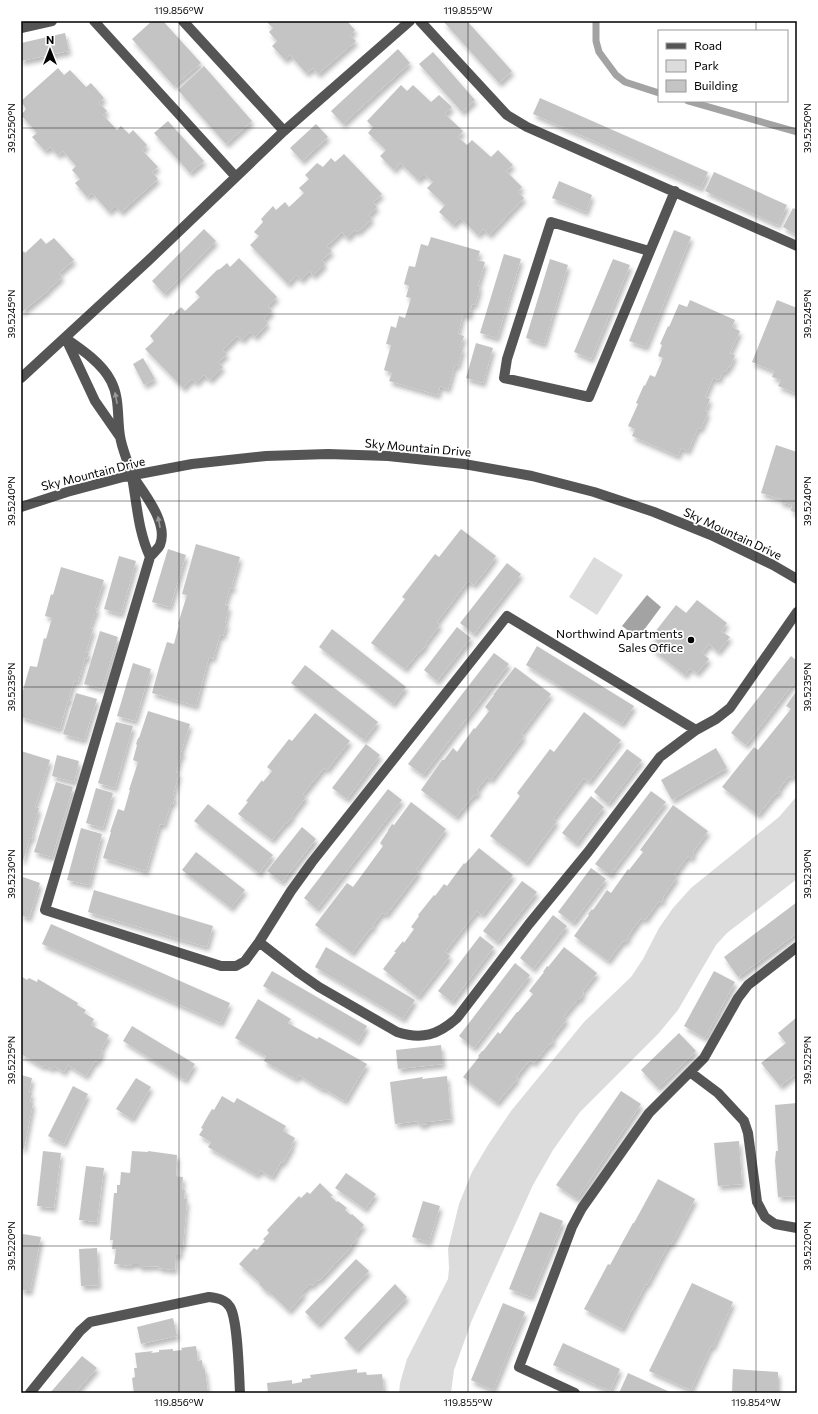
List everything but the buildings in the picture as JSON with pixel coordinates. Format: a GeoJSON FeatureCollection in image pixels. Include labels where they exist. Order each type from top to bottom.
{"type":"FeatureCollection","features":[{"type":"Feature","properties":{"kind":"street"},"geometry":{"type":"LineString","coordinates":[[21,28],[52,21]]}},
{"type":"Feature","properties":{"kind":"street"},"geometry":{"type":"LineString","coordinates":[[94,21],[236,177]]}},
{"type":"Feature","properties":{"kind":"street"},"geometry":{"type":"LineString","coordinates":[[183,21],[284,131]]}},
{"type":"Feature","properties":{"kind":"street"},"geometry":{"type":"LineString","coordinates":[[21,378],[284,131],[410,21]]}},
{"type":"Feature","properties":{"kind":"street"},"geometry":{"type":"LineString","coordinates":[[420,21],[507,115],[527,127],[797,246]]}},
{"type":"Feature","properties":{"kind":"street"},"geometry":{"type":"LineString","coordinates":[[649,252],[551,222],[507,359],[504,378],[589,397],[649,252],[674,191]]}},
{"type":"Feature","properties":{"kind":"street"},"geometry":{"type":"LineString","coordinates":[[65,338],[84,351],[98,364],[111,381],[117,398],[120,437],[132,475],[143,542],[150,557]]}},
{"type":"Feature","properties":{"kind":"street"},"geometry":{"type":"LineString","coordinates":[[65,338],[95,401],[120,437]]}},
{"type":"Feature","properties":{"kind":"street","name":"Sky Mountain Drive"},"geometry":{"type":"LineString","coordinates":[[21,507],[67,492],[132,475],[192,464],[266,456],[328,454],[388,456],[464,464],[532,476],[594,492],[654,512],[711,535],[773,565],[797,580]]}},
{"type":"Feature","properties":{"kind":"street"},"geometry":{"type":"LineString","coordinates":[[132,475],[158,515],[162,537],[160,546],[150,557],[45,910],[221,966],[236,966],[245,961],[312,862],[507,616],[696,730]]}},
{"type":"Feature","properties":{"kind":"street"},"geometry":{"type":"LineString","coordinates":[[259,942],[299,973],[320,987],[396,1032],[407,1036],[423,1036],[437,1032],[457,1018],[660,757],[696,730],[716,719],[730,708],[797,612]]}},
{"type":"Feature","properties":{"kind":"street"},"geometry":{"type":"LineString","coordinates":[[576,1393],[519,1367],[572,1227],[582,1208],[649,1113],[704,1058],[738,998],[748,985],[797,947]]}},
{"type":"Feature","properties":{"kind":"street"},"geometry":{"type":"LineString","coordinates":[[690,1072],[718,1093],[744,1121],[748,1133],[757,1202],[765,1217],[775,1224],[797,1228]]}},
{"type":"Feature","properties":{"kind":"street"},"geometry":{"type":"LineString","coordinates":[[30,1393],[80,1331],[90,1322],[209,1297],[221,1299],[230,1307],[235,1324],[240,1393]]}},
{"type":"Feature","properties":{"kind":"green space"},"geometry":{"type":"Polygon","coordinates":[[[594,557],[623,575],[597,615],[569,597],[594,557]]]}},
{"type":"Feature","properties":{"kind":"green space"},"geometry":{"type":"Polygon","coordinates":[[[797,796],[797,879],[727,933],[716,945],[678,1010],[658,1034],[580,1112],[553,1150],[533,1185],[472,1320],[454,1370],[451,1393],[399,1393],[400,1383],[407,1359],[448,1279],[448,1249],[459,1204],[472,1172],[488,1145],[511,1111],[584,1022],[631,977],[643,959],[659,928],[673,908],[691,888],[779,817],[797,796]]]}},
{"type":"Feature","properties":{"kind":"shaded area"},"geometry":{"type":"Polygon","coordinates":[[[647,595],[661,607],[638,638],[622,626],[647,595]]]}},
{"type":"Feature","properties":{"kind":"waterway"},"geometry":{"type":"LineString","coordinates":[[596,21],[596,41],[599,52],[616,75],[625,82],[658,93]]}},
{"type":"Feature","properties":{"kind":"waterway"},"geometry":{"type":"LineString","coordinates":[[692,102],[797,132]]}},
{"type":"Feature","properties":{"kind":"place","name":"Northwind Apartments Sales Office"},"geometry":{"type":"Point","coordinates":[691,640]}}]}
